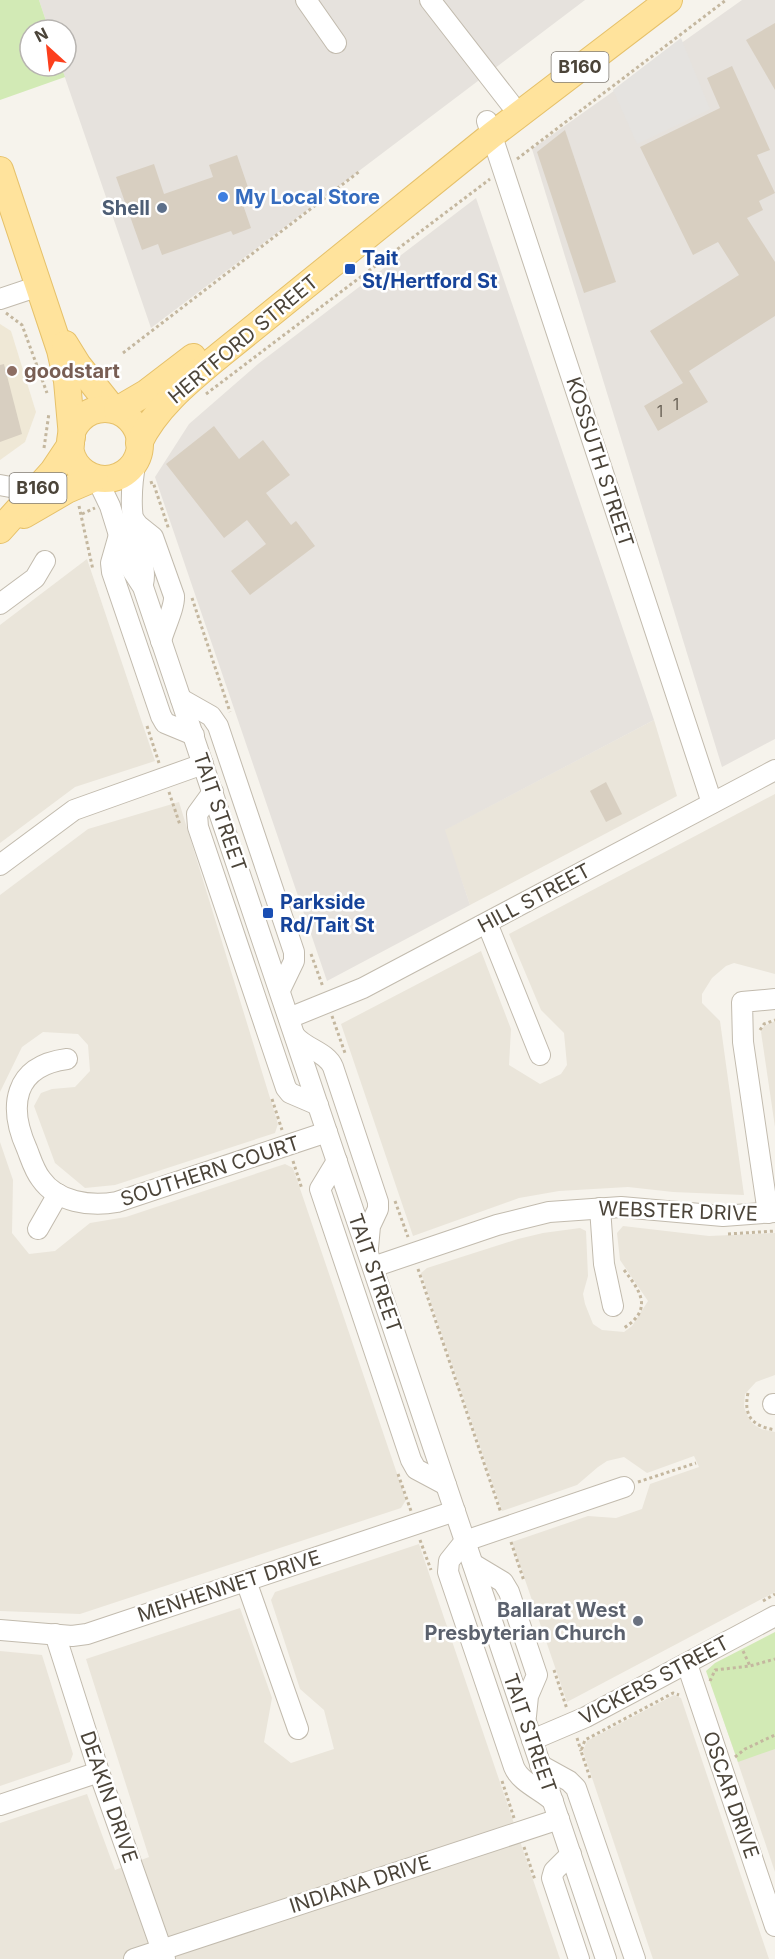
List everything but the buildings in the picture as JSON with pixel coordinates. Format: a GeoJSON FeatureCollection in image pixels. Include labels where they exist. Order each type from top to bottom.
{"type":"FeatureCollection","features":[{"type":"Feature","properties":{"kind":"main road","name":"HERTFORD STREET"},"geometry":{"type":"LineString","coordinates":[[142,459],[156,416],[198,373],[489,128],[510,103],[644,0]]}},
{"type":"Feature","properties":{"kind":"main road","name":"HERTFORD STREET"},"geometry":{"type":"LineString","coordinates":[[115,410],[138,399],[175,372],[489,128],[669,0]]}},
{"type":"Feature","properties":{"kind":"main road"},"geometry":{"type":"LineString","coordinates":[[0,170],[48,312],[68,381],[71,441]]}},
{"type":"Feature","properties":{"kind":"main road"},"geometry":{"type":"LineString","coordinates":[[48,312],[78,365],[115,410],[127,417],[135,427],[142,459]]}},
{"type":"Feature","properties":{"kind":"main road","name":"B160"},"geometry":{"type":"LineString","coordinates":[[0,529],[62,460],[74,429],[85,416],[100,410],[115,410]]}},
{"type":"Feature","properties":{"kind":"main road","name":"B160"},"geometry":{"type":"LineString","coordinates":[[71,441],[77,465],[96,479]]}},
{"type":"Feature","properties":{"kind":"main road","name":"B160"},"geometry":{"type":"LineString","coordinates":[[0,529],[67,490],[96,479],[118,476],[142,459]]}},
{"type":"Feature","properties":{"kind":"street"},"geometry":{"type":"LineString","coordinates":[[306,0],[336,42]]}},
{"type":"Feature","properties":{"kind":"street"},"geometry":{"type":"LineString","coordinates":[[430,0],[510,103]]}},
{"type":"Feature","properties":{"kind":"street","name":"KOSSUTH STREET"},"geometry":{"type":"LineString","coordinates":[[489,128],[712,803]]}},
{"type":"Feature","properties":{"kind":"street"},"geometry":{"type":"LineString","coordinates":[[1,298],[39,286]]}},
{"type":"Feature","properties":{"kind":"street","name":"TAIT STREET"},"geometry":{"type":"LineString","coordinates":[[142,459],[131,491],[135,537],[145,572],[143,586]]}},
{"type":"Feature","properties":{"kind":"street","name":"TAIT STREET"},"geometry":{"type":"LineString","coordinates":[[96,479],[110,506],[128,564],[143,586],[473,1564],[502,1582],[510,1593],[537,1675],[528,1696],[525,1720],[606,1959]]}},
{"type":"Feature","properties":{"kind":"street"},"geometry":{"type":"LineString","coordinates":[[0,484],[27,490],[38,489]]}},
{"type":"Feature","properties":{"kind":"street"},"geometry":{"type":"LineString","coordinates":[[132,517],[154,540],[174,596],[174,603],[161,641]]}},
{"type":"Feature","properties":{"kind":"street"},"geometry":{"type":"LineString","coordinates":[[118,533],[118,543],[111,563],[112,572],[159,712],[165,723],[194,735]]}},
{"type":"Feature","properties":{"kind":"street"},"geometry":{"type":"LineString","coordinates":[[0,604],[35,578],[45,561]]}},
{"type":"Feature","properties":{"kind":"street"},"geometry":{"type":"LineString","coordinates":[[181,699],[215,719],[218,726],[294,952],[294,961],[280,990]]}},
{"type":"Feature","properties":{"kind":"street"},"geometry":{"type":"LineString","coordinates":[[0,865],[74,810],[203,764]]}},
{"type":"Feature","properties":{"kind":"street","name":"HILL STREET"},"geometry":{"type":"LineString","coordinates":[[292,1027],[775,770]]}},
{"type":"Feature","properties":{"kind":"street"},"geometry":{"type":"LineString","coordinates":[[213,792],[196,819],[209,861],[286,1088],[292,1094],[318,1105]]}},
{"type":"Feature","properties":{"kind":"street"},"geometry":{"type":"LineString","coordinates":[[487,923],[540,1055]]}},
{"type":"Feature","properties":{"kind":"street"},"geometry":{"type":"LineString","coordinates":[[772,1213],[742,1032],[742,1002],[775,999]]}},
{"type":"Feature","properties":{"kind":"street"},"geometry":{"type":"LineString","coordinates":[[292,1027],[308,1048],[329,1059],[378,1202],[378,1209],[370,1226],[370,1259]]}},
{"type":"Feature","properties":{"kind":"street","name":"SOUTHERN COURT"},"geometry":{"type":"LineString","coordinates":[[67,1059],[48,1064],[31,1074],[20,1090],[16,1106],[20,1132],[36,1171],[43,1182],[58,1194],[74,1201],[90,1204],[117,1202],[327,1132]]}},
{"type":"Feature","properties":{"kind":"street"},"geometry":{"type":"LineString","coordinates":[[337,1161],[320,1191],[411,1460],[416,1469],[446,1485]]}},
{"type":"Feature","properties":{"kind":"street"},"geometry":{"type":"LineString","coordinates":[[38,1229],[58,1194]]}},
{"type":"Feature","properties":{"kind":"street","name":"WEBSTER DRIVE"},"geometry":{"type":"LineString","coordinates":[[370,1259],[413,1253],[538,1214],[636,1207],[723,1216],[772,1213]]}},
{"type":"Feature","properties":{"kind":"street"},"geometry":{"type":"LineString","coordinates":[[600,1208],[604,1264],[613,1305]]}},
{"type":"Feature","properties":{"kind":"street"},"geometry":{"type":"LineString","coordinates":[[556,1810],[519,1776],[448,1572],[449,1561],[465,1541],[624,1487]]}},
{"type":"Feature","properties":{"kind":"street","name":"MENHENNET DRIVE"},"geometry":{"type":"LineString","coordinates":[[0,1630],[72,1636],[87,1634],[455,1511]]}},
{"type":"Feature","properties":{"kind":"street"},"geometry":{"type":"LineString","coordinates":[[246,1581],[298,1729]]}},
{"type":"Feature","properties":{"kind":"street","name":"VICKERS STREET"},"geometry":{"type":"LineString","coordinates":[[532,1740],[586,1716],[775,1616]]}},
{"type":"Feature","properties":{"kind":"street","name":"DEAKIN DRIVE"},"geometry":{"type":"LineString","coordinates":[[55,1634],[99,1772],[163,1954]]}},
{"type":"Feature","properties":{"kind":"street","name":"OSCAR DRIVE"},"geometry":{"type":"LineString","coordinates":[[687,1664],[775,1926]]}},
{"type":"Feature","properties":{"kind":"street"},"geometry":{"type":"LineString","coordinates":[[540,1765],[569,1781],[576,1788],[634,1959]]}},
{"type":"Feature","properties":{"kind":"street"},"geometry":{"type":"LineString","coordinates":[[0,1805],[99,1772]]}},
{"type":"Feature","properties":{"kind":"street","name":"INDIANA DRIVE"},"geometry":{"type":"LineString","coordinates":[[134,1959],[163,1954],[521,1840],[556,1810]]}},
{"type":"Feature","properties":{"kind":"street"},"geometry":{"type":"LineString","coordinates":[[571,1854],[554,1871],[552,1878],[579,1959]]}},
{"type":"Feature","properties":{"kind":"path"},"geometry":{"type":"LineString","coordinates":[[202,396],[212,392],[726,0]]}},
{"type":"Feature","properties":{"kind":"path"},"geometry":{"type":"LineString","coordinates":[[123,353],[360,171]]}},
{"type":"Feature","properties":{"kind":"path"},"geometry":{"type":"LineString","coordinates":[[1,298],[7,315],[22,325],[49,398]]}},
{"type":"Feature","properties":{"kind":"path"},"geometry":{"type":"LineString","coordinates":[[43,456],[49,412]]}},
{"type":"Feature","properties":{"kind":"path"},"geometry":{"type":"LineString","coordinates":[[142,459],[153,482]]}},
{"type":"Feature","properties":{"kind":"path"},"geometry":{"type":"LineString","coordinates":[[413,1253],[506,1527]]}},
{"type":"Feature","properties":{"kind":"path"},"geometry":{"type":"LineString","coordinates":[[621,1267],[639,1290],[641,1305],[635,1320],[624,1328]]}},
{"type":"Feature","properties":{"kind":"path"},"geometry":{"type":"LineString","coordinates":[[748,1394],[747,1406],[752,1419],[762,1428],[775,1430]]}},
{"type":"Feature","properties":{"kind":"path"},"geometry":{"type":"LineString","coordinates":[[624,1487],[696,1463]]}},
{"type":"Feature","properties":{"kind":"path"},"geometry":{"type":"LineString","coordinates":[[763,1601],[775,1594]]}},
{"type":"Feature","properties":{"kind":"path"},"geometry":{"type":"LineString","coordinates":[[746,1649],[743,1651],[750,1665]]}},
{"type":"Feature","properties":{"kind":"path"},"geometry":{"type":"LineString","coordinates":[[715,1670],[774,1661]]}},
{"type":"Feature","properties":{"kind":"path"},"geometry":{"type":"LineString","coordinates":[[585,1740],[674,1693],[682,1697],[686,1707],[700,1703]]}},
{"type":"Feature","properties":{"kind":"path"},"geometry":{"type":"LineString","coordinates":[[733,1758],[775,1735]]}},
{"type":"Feature","properties":{"kind":"path"},"geometry":{"type":"LineString","coordinates":[[501,1780],[521,1840]]}},
{"type":"Feature","properties":{"kind":"shaded area"},"geometry":{"type":"Polygon","coordinates":[[[39,0],[585,0],[151,328],[65,78],[78,78],[78,18],[45,18],[39,0]]]}},
{"type":"Feature","properties":{"kind":"shaded area"},"geometry":{"type":"Polygon","coordinates":[[[742,0],[775,0],[775,739],[722,767],[532,149],[742,0]]]}},
{"type":"Feature","properties":{"kind":"shaded area"},"geometry":{"type":"Polygon","coordinates":[[[681,38],[710,109],[637,144],[613,90],[681,38]]]}},
{"type":"Feature","properties":{"kind":"shaded area"},"geometry":{"type":"Polygon","coordinates":[[[476,198],[654,720],[445,830],[470,905],[327,981],[155,477],[189,424],[258,364],[476,198]]]}},
{"type":"Feature","properties":{"kind":"shaded area","name":"goodstart"},"geometry":{"type":"Polygon","coordinates":[[[0,324],[11,331],[36,412],[25,442],[0,460],[0,324]]]}},
{"type":"Feature","properties":{"kind":"shaded area"},"geometry":{"type":"Polygon","coordinates":[[[87,559],[155,761],[75,787],[0,843],[0,625],[87,559]]]}},
{"type":"Feature","properties":{"kind":"shaded area"},"geometry":{"type":"Polygon","coordinates":[[[654,720],[677,796],[470,905],[444,830],[654,720]]]}},
{"type":"Feature","properties":{"kind":"shaded area"},"geometry":{"type":"Polygon","coordinates":[[[775,794],[775,974],[734,963],[726,966],[712,978],[702,994],[702,1003],[720,1021],[744,1195],[673,1192],[628,1187],[559,1191],[519,1198],[413,1236],[341,1024],[481,951],[511,1029],[509,1065],[540,1084],[561,1074],[567,1065],[564,1033],[541,1010],[509,934],[775,794]]]}},
{"type":"Feature","properties":{"kind":"shaded area"},"geometry":{"type":"Polygon","coordinates":[[[179,802],[278,1124],[275,1133],[115,1185],[85,1188],[55,1163],[34,1106],[41,1093],[52,1089],[75,1087],[90,1071],[88,1045],[78,1034],[43,1032],[22,1047],[0,1092],[0,895],[88,829],[179,802]]]}},
{"type":"Feature","properties":{"kind":"shaded area"},"geometry":{"type":"Polygon","coordinates":[[[775,1021],[775,1127],[761,1032],[764,1026],[775,1021]]]}},
{"type":"Feature","properties":{"kind":"shaded area"},"geometry":{"type":"Polygon","coordinates":[[[0,1142],[13,1180],[12,1233],[29,1254],[55,1251],[90,1223],[126,1217],[285,1164],[293,1168],[406,1500],[401,1508],[80,1614],[0,1611],[0,1142]]]}},
{"type":"Feature","properties":{"kind":"shaded area"},"geometry":{"type":"Polygon","coordinates":[[[623,1226],[709,1236],[775,1233],[775,1375],[756,1382],[745,1394],[744,1407],[753,1424],[761,1429],[775,1432],[775,1592],[567,1702],[512,1542],[588,1516],[616,1518],[642,1509],[650,1484],[699,1467],[694,1456],[647,1473],[624,1457],[607,1461],[577,1485],[502,1511],[421,1273],[427,1268],[518,1239],[580,1228],[586,1231],[588,1276],[583,1294],[593,1324],[602,1330],[624,1332],[632,1326],[648,1301],[620,1260],[617,1233],[623,1226]]]}},
{"type":"Feature","properties":{"kind":"shaded area"},"geometry":{"type":"Polygon","coordinates":[[[419,1544],[560,1959],[0,1959],[0,1823],[87,1794],[115,1870],[149,1857],[86,1659],[240,1608],[272,1698],[264,1742],[291,1763],[334,1749],[324,1710],[300,1689],[271,1600],[275,1592],[419,1544]]]}},
{"type":"Feature","properties":{"kind":"shaded area"},"geometry":{"type":"Polygon","coordinates":[[[775,1641],[775,1872],[711,1683],[716,1671],[775,1641]]]}},
{"type":"Feature","properties":{"kind":"shaded area"},"geometry":{"type":"Polygon","coordinates":[[[0,1651],[42,1655],[73,1754],[70,1762],[0,1786],[0,1651]]]}},
{"type":"Feature","properties":{"kind":"shaded area"},"geometry":{"type":"Polygon","coordinates":[[[674,1695],[681,1698],[769,1959],[653,1959],[583,1751],[587,1741],[674,1695]]]}},
{"type":"Feature","properties":{"kind":"green space"},"geometry":{"type":"Polygon","coordinates":[[[0,0],[39,0],[45,18],[18,18],[18,78],[62,78],[0,100],[0,0]]]}},
{"type":"Feature","properties":{"kind":"green space"},"geometry":{"type":"Polygon","coordinates":[[[775,1632],[775,1749],[738,1762],[706,1671],[715,1663],[775,1632]]]}},
{"type":"Feature","properties":{"kind":"place","name":"My Local Store"},"geometry":{"type":"Point","coordinates":[223,197]}},
{"type":"Feature","properties":{"kind":"place","name":"Shell"},"geometry":{"type":"Point","coordinates":[162,208]}},
{"type":"Feature","properties":{"kind":"place","name":"Tait St/Hertford St"},"geometry":{"type":"Point","coordinates":[350,269]}},
{"type":"Feature","properties":{"kind":"place","name":"goodstart"},"geometry":{"type":"Point","coordinates":[12,371]}},
{"type":"Feature","properties":{"kind":"place","name":"Parkside Rd/Tait St"},"geometry":{"type":"Point","coordinates":[268,913]}},
{"type":"Feature","properties":{"kind":"place","name":"Ballarat West Presbyterian Church"},"geometry":{"type":"Point","coordinates":[638,1621]}}]}
